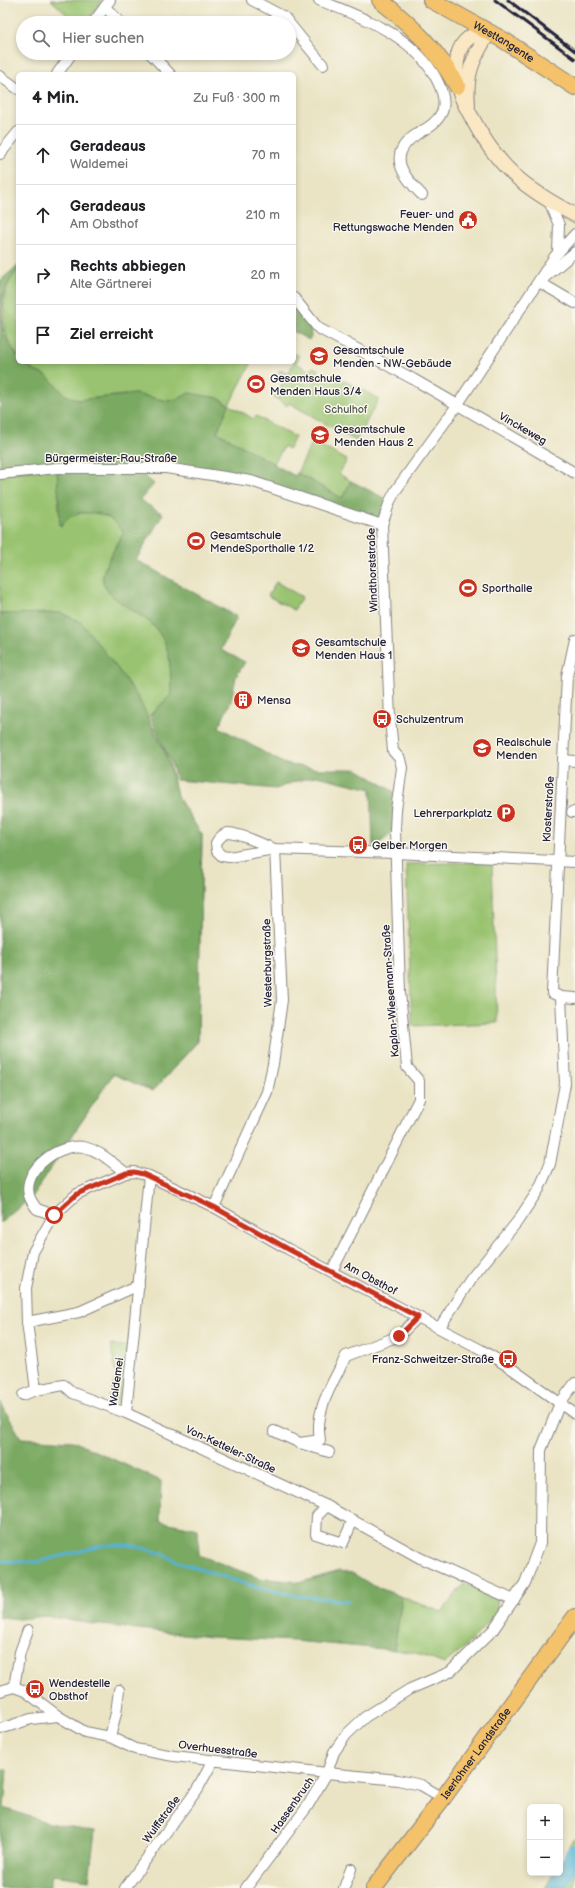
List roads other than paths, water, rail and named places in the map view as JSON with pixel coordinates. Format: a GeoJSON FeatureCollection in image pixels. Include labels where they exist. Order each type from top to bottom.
{"type":"FeatureCollection","features":[{"type":"Feature","properties":{"kind":"main road"},"geometry":{"type":"LineString","coordinates":[[380,0],[415,30],[435,50],[457,86]]}},
{"type":"Feature","properties":{"kind":"main road","name":"Westtangente"},"geometry":{"type":"LineString","coordinates":[[431,0],[489,32],[575,87]]}},
{"type":"Feature","properties":{"kind":"main road","name":"Iserlohner Landstraße"},"geometry":{"type":"LineString","coordinates":[[374,1888],[443,1798],[575,1617]]}},
{"type":"Feature","properties":{"kind":"street"},"geometry":{"type":"LineString","coordinates":[[252,0],[282,16]]}},
{"type":"Feature","properties":{"kind":"street"},"geometry":{"type":"LineString","coordinates":[[319,0],[389,31],[419,55],[432,70],[441,87],[444,104],[442,112],[431,126],[404,144],[399,159],[405,176],[422,195]]}},
{"type":"Feature","properties":{"kind":"street"},"geometry":{"type":"LineString","coordinates":[[98,16],[107,3],[116,16]]}},
{"type":"Feature","properties":{"kind":"street"},"geometry":{"type":"LineString","coordinates":[[296,32],[323,65]]}},
{"type":"Feature","properties":{"kind":"street"},"geometry":{"type":"LineString","coordinates":[[489,32],[470,36],[463,43],[457,61],[457,86],[459,94],[492,153],[504,167],[528,188],[575,215]]}},
{"type":"Feature","properties":{"kind":"street"},"geometry":{"type":"LineString","coordinates":[[469,113],[467,84],[470,68],[489,32]]}},
{"type":"Feature","properties":{"kind":"street"},"geometry":{"type":"LineString","coordinates":[[58,72],[67,60]]}},
{"type":"Feature","properties":{"kind":"street"},"geometry":{"type":"LineString","coordinates":[[157,60],[168,72]]}},
{"type":"Feature","properties":{"kind":"street"},"geometry":{"type":"LineString","coordinates":[[0,76],[16,88]]}},
{"type":"Feature","properties":{"kind":"street"},"geometry":{"type":"LineString","coordinates":[[0,154],[16,134]]}},
{"type":"Feature","properties":{"kind":"street"},"geometry":{"type":"LineString","coordinates":[[549,201],[559,225],[558,253]]}},
{"type":"Feature","properties":{"kind":"street","name":"Windthorststraße"},"geometry":{"type":"LineString","coordinates":[[395,853],[396,810],[402,768],[400,759],[393,751],[390,719],[382,525],[390,501],[396,490],[458,404],[558,253],[575,234]]}},
{"type":"Feature","properties":{"kind":"street","name":"Windthorststraße"},"geometry":{"type":"LineString","coordinates":[[539,282],[559,267],[575,252]]}},
{"type":"Feature","properties":{"kind":"street","name":"Windthorststraße"},"geometry":{"type":"LineString","coordinates":[[559,267],[575,258]]}},
{"type":"Feature","properties":{"kind":"street"},"geometry":{"type":"LineString","coordinates":[[539,282],[575,303]]}},
{"type":"Feature","properties":{"kind":"street","name":"Vinckeweg"},"geometry":{"type":"LineString","coordinates":[[296,300],[318,328],[458,404],[575,473]]}},
{"type":"Feature","properties":{"kind":"street","name":"Bürgermeister-Rau-Straße"},"geometry":{"type":"LineString","coordinates":[[0,474],[58,468],[166,468],[252,481],[382,525]]}},
{"type":"Feature","properties":{"kind":"street","name":"Klosterstraße"},"geometry":{"type":"LineString","coordinates":[[558,862],[567,676],[575,639]]}},
{"type":"Feature","properties":{"kind":"street"},"geometry":{"type":"LineString","coordinates":[[563,760],[575,760]]}},
{"type":"Feature","properties":{"kind":"street"},"geometry":{"type":"LineString","coordinates":[[275,849],[241,836],[228,833],[220,836],[216,843],[217,851],[222,856],[229,857],[275,849],[575,862]]}},
{"type":"Feature","properties":{"kind":"street","name":"Westerburgstraße"},"geometry":{"type":"LineString","coordinates":[[214,1207],[267,1092],[273,1064],[282,1000],[275,849]]}},
{"type":"Feature","properties":{"kind":"street","name":"Kaplan-Wiesemann-Straße"},"geometry":{"type":"LineString","coordinates":[[332,1271],[418,1099],[419,1081],[407,1067],[400,992],[395,853]]}},
{"type":"Feature","properties":{"kind":"street"},"geometry":{"type":"LineString","coordinates":[[558,862],[552,993],[561,997],[575,998]]}},
{"type":"Feature","properties":{"kind":"street"},"geometry":{"type":"LineString","coordinates":[[440,1326],[470,1280],[517,1222],[539,1189],[550,1164],[565,1084],[561,997]]}},
{"type":"Feature","properties":{"kind":"street"},"geometry":{"type":"LineString","coordinates":[[54,1215],[37,1209],[29,1195],[29,1180],[36,1167],[46,1158],[65,1149],[82,1147],[99,1152],[126,1173]]}},
{"type":"Feature","properties":{"kind":"street"},"geometry":{"type":"LineString","coordinates":[[36,1390],[27,1322],[26,1288],[33,1252],[54,1215],[77,1194],[126,1173],[134,1172],[149,1176]]}},
{"type":"Feature","properties":{"kind":"street","name":"Am Obsthof"},"geometry":{"type":"LineString","coordinates":[[149,1176],[214,1207],[288,1249],[418,1317],[440,1326],[508,1366],[575,1414]]}},
{"type":"Feature","properties":{"kind":"street","name":"Waldemei"},"geometry":{"type":"LineString","coordinates":[[23,1395],[36,1390],[64,1385],[73,1393],[126,1413],[149,1176]]}},
{"type":"Feature","properties":{"kind":"street"},"geometry":{"type":"LineString","coordinates":[[27,1322],[79,1312],[139,1285]]}},
{"type":"Feature","properties":{"kind":"street"},"geometry":{"type":"LineString","coordinates":[[300,1443],[320,1440],[317,1428],[321,1406],[346,1356],[399,1336],[418,1317]]}},
{"type":"Feature","properties":{"kind":"street"},"geometry":{"type":"LineString","coordinates":[[327,1773],[334,1752],[346,1735],[365,1717],[410,1689],[450,1672],[488,1636],[525,1583],[540,1543],[541,1450],[560,1404],[575,1383]]}},
{"type":"Feature","properties":{"kind":"street","name":"Von-Ketteler-Straße"},"geometry":{"type":"LineString","coordinates":[[126,1413],[327,1506],[420,1558],[514,1600]]}},
{"type":"Feature","properties":{"kind":"street"},"geometry":{"type":"LineString","coordinates":[[274,1431],[300,1443],[329,1452]]}},
{"type":"Feature","properties":{"kind":"street"},"geometry":{"type":"LineString","coordinates":[[327,1506],[316,1516],[316,1534],[342,1544],[353,1520]]}},
{"type":"Feature","properties":{"kind":"street"},"geometry":{"type":"LineString","coordinates":[[0,1691],[14,1687],[20,1652],[28,1630]]}},
{"type":"Feature","properties":{"kind":"street","name":"Overhuesstraße"},"geometry":{"type":"LineString","coordinates":[[14,1687],[31,1694],[58,1716],[85,1732],[110,1737],[135,1749],[213,1761],[327,1773]]}},
{"type":"Feature","properties":{"kind":"street"},"geometry":{"type":"LineString","coordinates":[[110,1737],[116,1713],[119,1690]]}},
{"type":"Feature","properties":{"kind":"street"},"geometry":{"type":"LineString","coordinates":[[0,1729],[31,1719],[58,1716]]}},
{"type":"Feature","properties":{"kind":"street","name":"Wulffstraße"},"geometry":{"type":"LineString","coordinates":[[125,1888],[197,1790],[213,1761]]}},
{"type":"Feature","properties":{"kind":"street","name":"Hassenbruch"},"geometry":{"type":"LineString","coordinates":[[246,1888],[307,1807],[327,1773],[421,1785],[443,1798]]}},
{"type":"Feature","properties":{"kind":"street"},"geometry":{"type":"LineString","coordinates":[[344,1888],[351,1869]]}},
{"type":"Feature","properties":{"kind":"waterway"},"geometry":{"type":"LineString","coordinates":[[0,1561],[37,1562],[105,1545],[130,1545],[158,1552],[184,1564],[259,1588],[293,1595],[348,1601]]}},
{"type":"Feature","properties":{"kind":"waterway"},"geometry":{"type":"LineString","coordinates":[[557,1888],[575,1853]]}},
{"type":"Feature","properties":{"kind":"railway"},"geometry":{"type":"LineString","coordinates":[[495,0],[575,59]]}},
{"type":"Feature","properties":{"kind":"railway"},"geometry":{"type":"LineString","coordinates":[[508,0],[575,51]]}},
{"type":"Feature","properties":{"kind":"place","name":"Feuer- und Rettungswache Menden"},"geometry":{"type":"Point","coordinates":[468,220]}},
{"type":"Feature","properties":{"kind":"place","name":"Gesamtschule Menden - NW-Gebäude"},"geometry":{"type":"Point","coordinates":[319,356]}},
{"type":"Feature","properties":{"kind":"place","name":"Gesamtschule Menden Haus 3/4"},"geometry":{"type":"Point","coordinates":[256,384]}},
{"type":"Feature","properties":{"kind":"place","name":"Gesamtschule Menden Haus 2"},"geometry":{"type":"Point","coordinates":[320,435]}},
{"type":"Feature","properties":{"kind":"place","name":"Gesamtschule MendeSporthalle 1/2"},"geometry":{"type":"Point","coordinates":[196,541]}},
{"type":"Feature","properties":{"kind":"place","name":"Sporthalle"},"geometry":{"type":"Point","coordinates":[468,588]}},
{"type":"Feature","properties":{"kind":"place","name":"Gesamtschule Menden Haus 1"},"geometry":{"type":"Point","coordinates":[301,648]}},
{"type":"Feature","properties":{"kind":"place","name":"Mensa"},"geometry":{"type":"Point","coordinates":[243,700]}},
{"type":"Feature","properties":{"kind":"place","name":"Schulzentrum"},"geometry":{"type":"Point","coordinates":[382,719]}},
{"type":"Feature","properties":{"kind":"place","name":"Realschule Menden"},"geometry":{"type":"Point","coordinates":[482,748]}},
{"type":"Feature","properties":{"kind":"place","name":"Lehrerparkplatz"},"geometry":{"type":"Point","coordinates":[506,813]}},
{"type":"Feature","properties":{"kind":"place","name":"Gelber Morgen"},"geometry":{"type":"Point","coordinates":[358,845]}},
{"type":"Feature","properties":{"kind":"place","name":"Franz-Schweitzer-Straße"},"geometry":{"type":"Point","coordinates":[508,1359]}},
{"type":"Feature","properties":{"kind":"place","name":"Wendestelle Obsthof"},"geometry":{"type":"Point","coordinates":[35,1689]}},
{"type":"Feature","properties":{"kind":"park label","name":"Schulhof"},"geometry":{"type":"Point","coordinates":[346,409]}}]}
